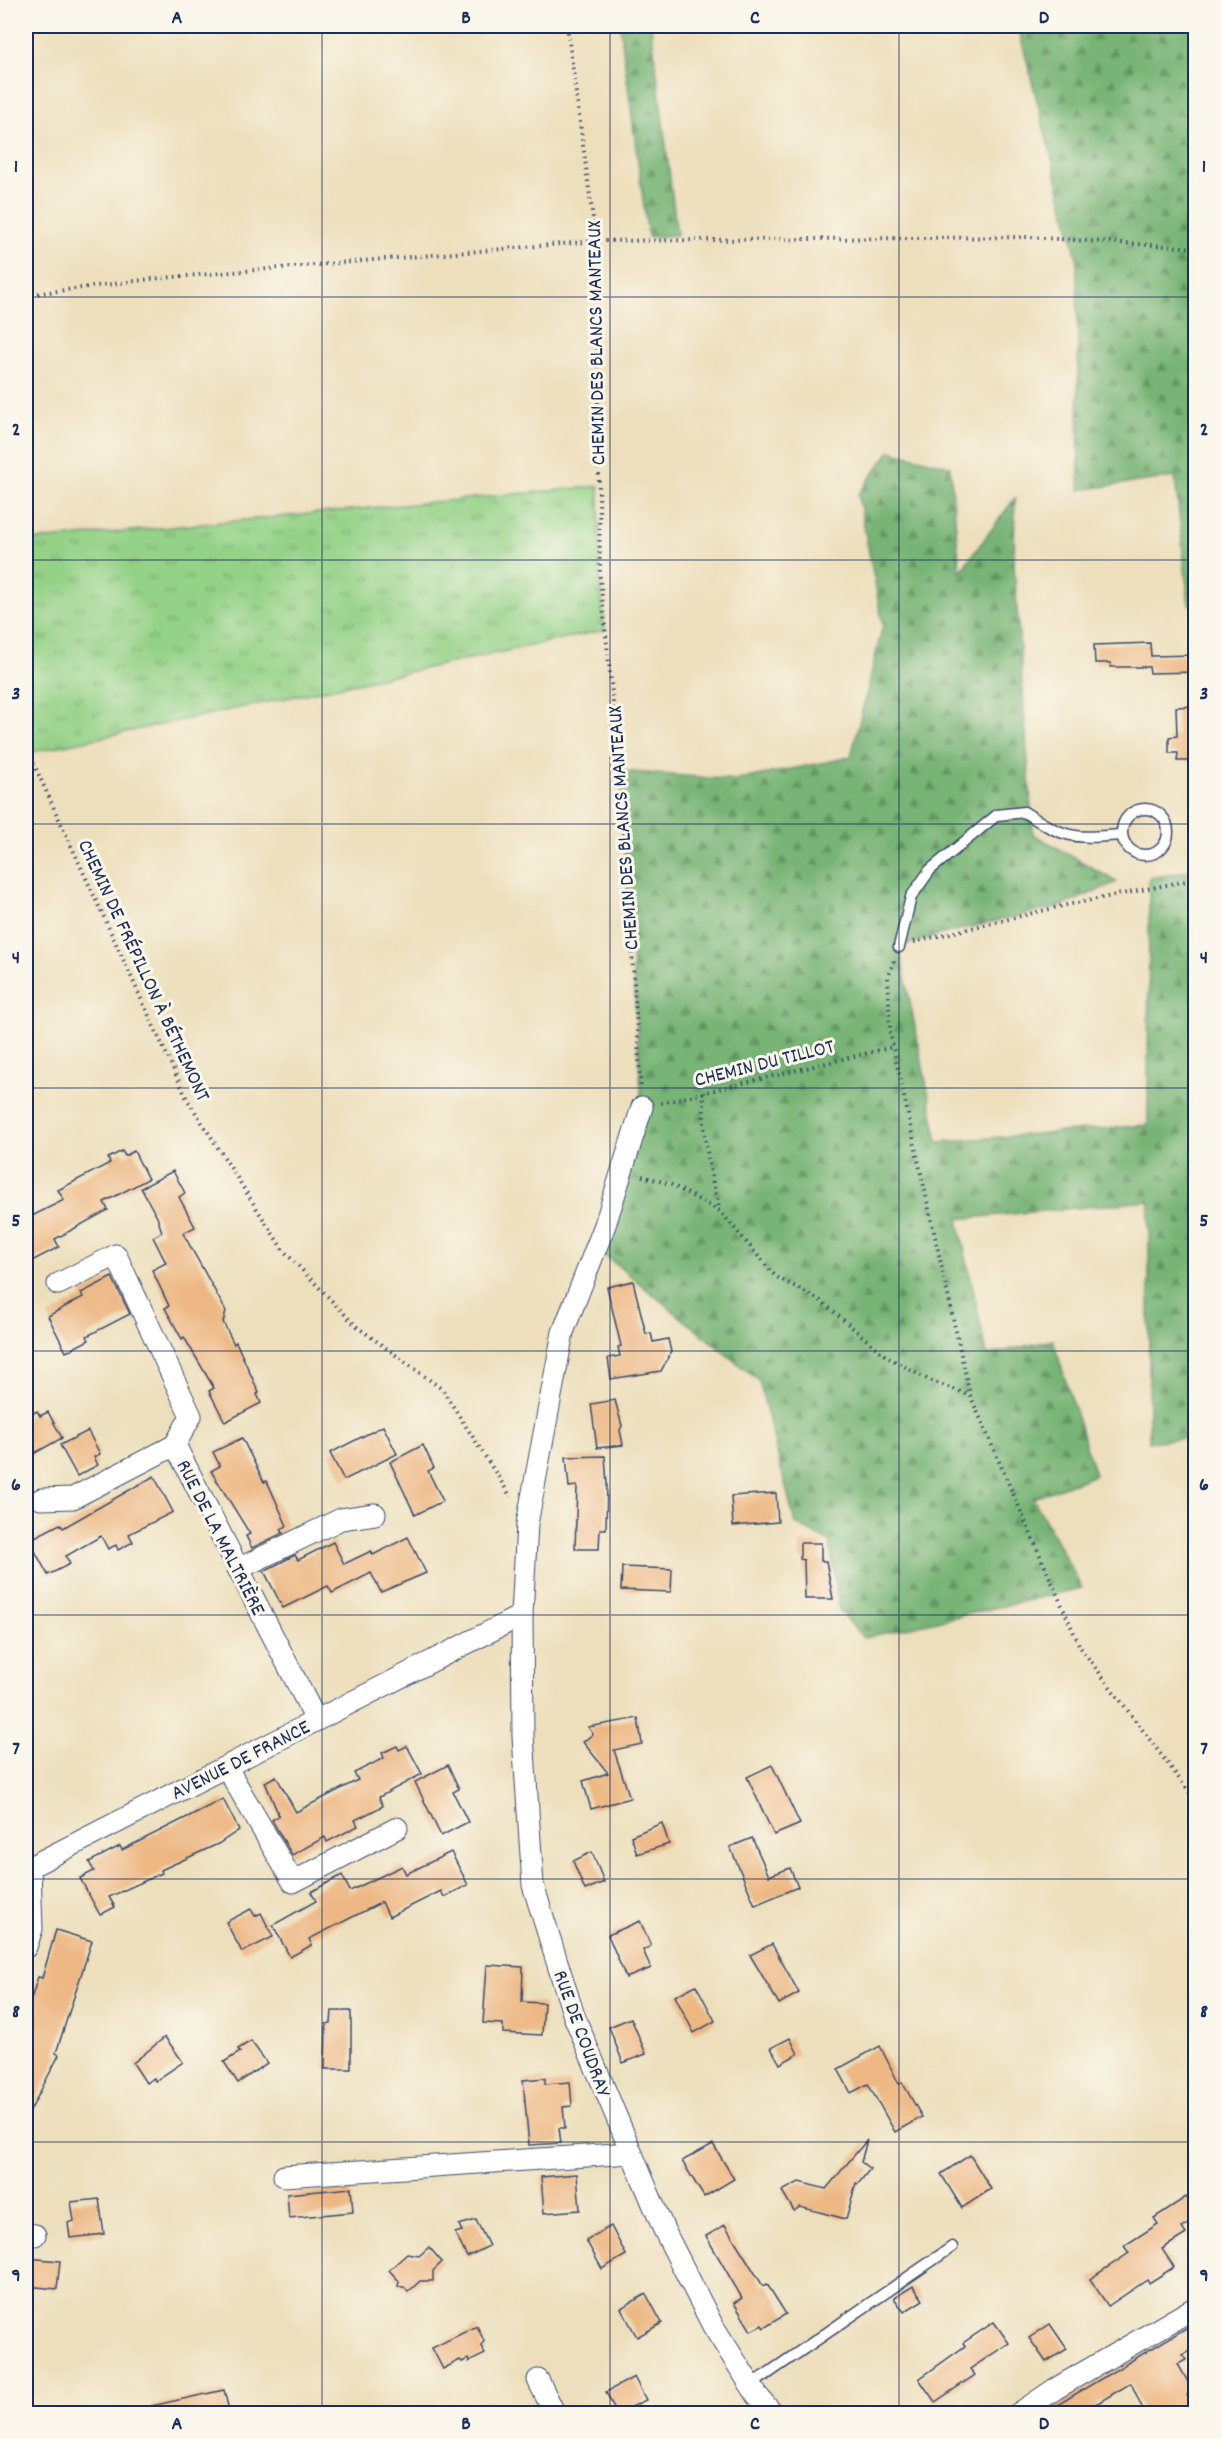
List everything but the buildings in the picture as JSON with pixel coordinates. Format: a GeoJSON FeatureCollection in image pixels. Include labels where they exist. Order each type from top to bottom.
{"type":"FeatureCollection","features":[{"type":"Feature","properties":{"kind":"street"},"geometry":{"type":"LineString","coordinates":[[522,1615],[527,1524],[563,1332],[604,1224],[642,1107]]}},
{"type":"Feature","properties":{"kind":"street","name":"RUE DE LA MALTRIÈRE"},"geometry":{"type":"LineString","coordinates":[[58,1284],[116,1256],[191,1416],[175,1445],[316,1720]]}},
{"type":"Feature","properties":{"kind":"street"},"geometry":{"type":"LineString","coordinates":[[41,1498],[73,1498],[175,1445]]}},
{"type":"Feature","properties":{"kind":"street"},"geometry":{"type":"LineString","coordinates":[[238,1569],[341,1519],[375,1514]]}},
{"type":"Feature","properties":{"kind":"street","name":"AVENUE DE FRANCE"},"geometry":{"type":"LineString","coordinates":[[26,1947],[32,1929],[28,1865],[227,1768],[522,1615]]}},
{"type":"Feature","properties":{"kind":"street","name":"RUE DE COUDRAY"},"geometry":{"type":"LineString","coordinates":[[522,1615],[523,1736],[533,1885],[574,2016],[687,2280],[713,2326],[751,2385],[773,2414]]}},
{"type":"Feature","properties":{"kind":"street"},"geometry":{"type":"LineString","coordinates":[[227,1768],[294,1882],[397,1828]]}},
{"type":"Feature","properties":{"kind":"street"},"geometry":{"type":"LineString","coordinates":[[284,2176],[631,2153]]}},
{"type":"Feature","properties":{"kind":"street"},"geometry":{"type":"LineString","coordinates":[[1018,2414],[1055,2388],[1196,2307]]}},
{"type":"Feature","properties":{"kind":"street"},"geometry":{"type":"LineString","coordinates":[[538,2380],[555,2414]]}},
{"type":"Feature","properties":{"kind":"lane"},"geometry":{"type":"LineString","coordinates":[[1144,809],[1152,810],[1164,818],[1168,832],[1163,846],[1150,853],[1129,850],[1120,835],[1122,827],[1131,815],[1144,809]]}},
{"type":"Feature","properties":{"kind":"lane"},"geometry":{"type":"LineString","coordinates":[[899,947],[911,897],[930,870],[997,815],[1024,812],[1055,833],[1085,838],[1120,835]]}},
{"type":"Feature","properties":{"kind":"lane"},"geometry":{"type":"LineString","coordinates":[[751,2385],[952,2247]]}},
{"type":"Feature","properties":{"kind":"path","name":"CHEMIN DES BLANCS MANTEAUX"},"geometry":{"type":"LineString","coordinates":[[567,26],[596,241],[600,577],[620,771],[642,1107]]}},
{"type":"Feature","properties":{"kind":"path"},"geometry":{"type":"LineString","coordinates":[[26,294],[151,279],[596,241],[1028,237],[1196,248]]}},
{"type":"Feature","properties":{"kind":"path","name":"CHEMIN DE FRÉPILLON À BÉTHEMONT"},"geometry":{"type":"LineString","coordinates":[[26,747],[187,1099],[283,1250],[356,1326],[442,1389],[484,1450],[527,1524]]}},
{"type":"Feature","properties":{"kind":"path"},"geometry":{"type":"LineString","coordinates":[[1196,879],[1062,906],[941,934],[899,947],[888,977],[893,1047],[970,1395],[1080,1647],[1196,1801]]}},
{"type":"Feature","properties":{"kind":"path","name":"CHEMIN DU TILLOT"},"geometry":{"type":"LineString","coordinates":[[642,1107],[893,1047]]}},
{"type":"Feature","properties":{"kind":"path"},"geometry":{"type":"LineString","coordinates":[[704,1092],[703,1128],[710,1175],[720,1211]]}},
{"type":"Feature","properties":{"kind":"path"},"geometry":{"type":"LineString","coordinates":[[623,1167],[670,1184],[720,1211],[775,1276],[821,1300],[887,1357],[927,1379],[970,1395]]}},
{"type":"Feature","properties":{"kind":"green space"},"geometry":{"type":"Polygon","coordinates":[[[620,26],[651,26],[677,235],[648,237],[620,26]]]}},
{"type":"Feature","properties":{"kind":"green space"},"geometry":{"type":"Polygon","coordinates":[[[1018,26],[1195,26],[1195,605],[1189,605],[1175,477],[1079,490],[1077,258],[1018,26]]]}},
{"type":"Feature","properties":{"kind":"green space"},"geometry":{"type":"Polygon","coordinates":[[[890,451],[950,466],[960,572],[1015,498],[1014,566],[1033,834],[1117,882],[1062,906],[941,934],[899,947],[938,1142],[1148,1125],[1149,878],[1195,870],[1195,1437],[1149,1442],[1149,1201],[958,1219],[987,1355],[1053,1340],[1095,1475],[1033,1498],[1082,1588],[863,1638],[839,1610],[830,1542],[795,1523],[759,1381],[596,1248],[642,1107],[620,771],[737,780],[851,757],[883,625],[858,495],[890,451]]]}},
{"type":"Feature","properties":{"kind":"green space"},"geometry":{"type":"Polygon","coordinates":[[[599,486],[600,577],[605,630],[28,753],[26,747],[26,541],[599,486]]]}}]}
